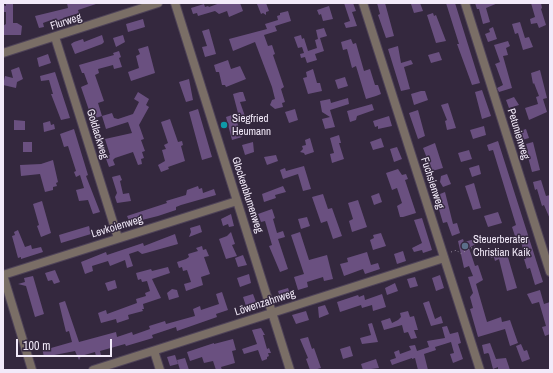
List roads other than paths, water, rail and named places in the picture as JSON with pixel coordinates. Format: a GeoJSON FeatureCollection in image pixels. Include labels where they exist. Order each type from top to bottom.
{"type":"FeatureCollection","features":[{"type":"Feature","properties":{"kind":"street","name":"Flurweg"},"geometry":{"type":"LineString","coordinates":[[3,53],[158,3]]}},
{"type":"Feature","properties":{"kind":"street","name":"Glockenblumenweg"},"geometry":{"type":"LineString","coordinates":[[175,3],[290,370]]}},
{"type":"Feature","properties":{"kind":"street","name":"Fuchsienweg"},"geometry":{"type":"LineString","coordinates":[[363,3],[445,256],[480,370]]}},
{"type":"Feature","properties":{"kind":"street","name":"Petunienweg"},"geometry":{"type":"LineString","coordinates":[[465,3],[550,272]]}},
{"type":"Feature","properties":{"kind":"street","name":"Goldlackweg"},"geometry":{"type":"LineString","coordinates":[[55,37],[118,238]]}},
{"type":"Feature","properties":{"kind":"street","name":"Levkoienweg"},"geometry":{"type":"LineString","coordinates":[[3,275],[237,201]]}},
{"type":"Feature","properties":{"kind":"street","name":"Löwenzahnweg"},"geometry":{"type":"LineString","coordinates":[[93,370],[445,256]]}},
{"type":"Feature","properties":{"kind":"street"},"geometry":{"type":"LineString","coordinates":[[3,275],[32,370]]}},
{"type":"Feature","properties":{"kind":"street"},"geometry":{"type":"LineString","coordinates":[[154,351],[160,370]]}},
{"type":"Feature","properties":{"kind":"place","name":"Siegfried Heumann"},"geometry":{"type":"Point","coordinates":[224,125]}},
{"type":"Feature","properties":{"kind":"place","name":"Steuerberater Christian Kaik"},"geometry":{"type":"Point","coordinates":[465,246]}}]}
